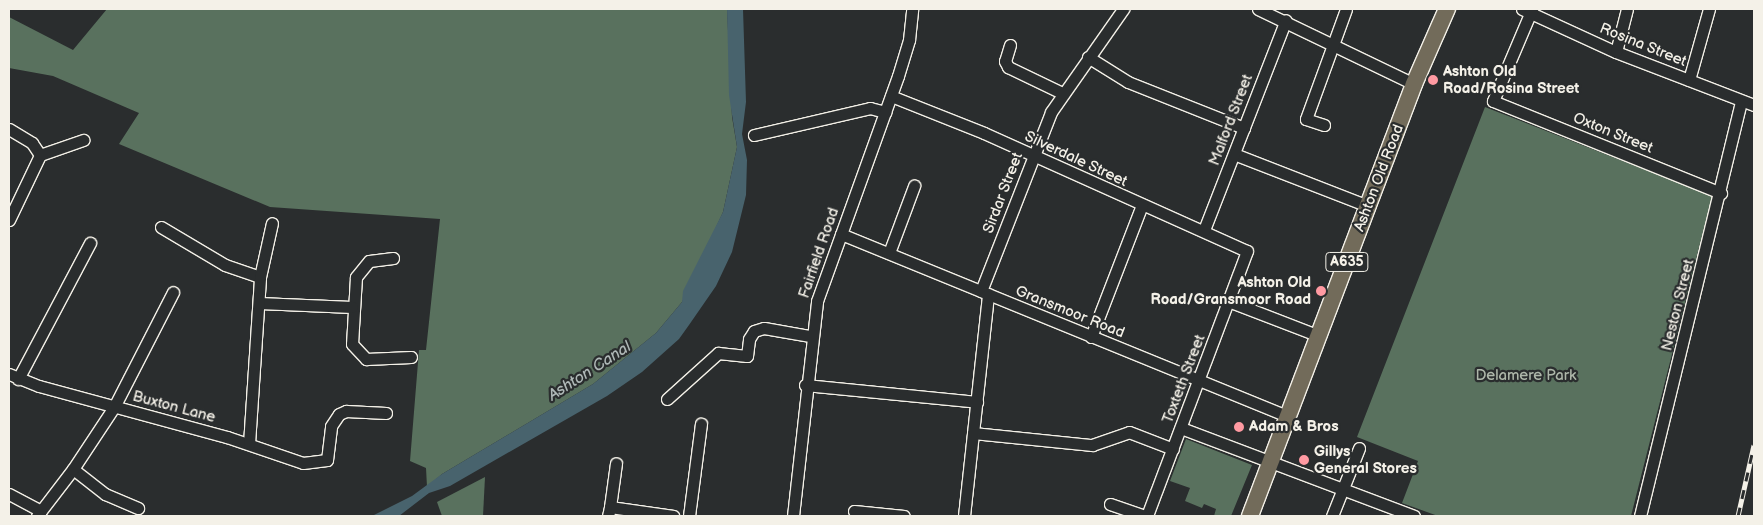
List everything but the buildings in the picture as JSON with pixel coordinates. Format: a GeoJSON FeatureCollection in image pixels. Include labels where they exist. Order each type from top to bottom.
{"type":"FeatureCollection","features":[{"type":"Feature","properties":{"kind":"highway","name":"Ashton Old Road"},"geometry":{"type":"LineString","coordinates":[[1250,516],[1414,84],[1447,9]]}},
{"type":"Feature","properties":{"kind":"street","name":"Fairfield Road"},"geometry":{"type":"LineString","coordinates":[[793,516],[810,336],[821,287],[891,96],[909,40],[912,9]]}},
{"type":"Feature","properties":{"kind":"street","name":"Sirdar Street"},"geometry":{"type":"LineString","coordinates":[[964,516],[976,402],[984,293],[1033,156],[1051,112],[1062,93],[1123,9]]}},
{"type":"Feature","properties":{"kind":"street"},"geometry":{"type":"LineString","coordinates":[[1258,9],[1333,42],[1414,84]]}},
{"type":"Feature","properties":{"kind":"street"},"geometry":{"type":"LineString","coordinates":[[1324,126],[1306,119],[1346,9]]}},
{"type":"Feature","properties":{"kind":"street"},"geometry":{"type":"LineString","coordinates":[[1616,52],[1627,9]]}},
{"type":"Feature","properties":{"kind":"street"},"geometry":{"type":"LineString","coordinates":[[1689,80],[1709,9]]}},
{"type":"Feature","properties":{"kind":"street","name":"Rosina Street"},"geometry":{"type":"LineString","coordinates":[[1528,10],[1616,52],[1754,106]]}},
{"type":"Feature","properties":{"kind":"street","name":"Oxton Street"},"geometry":{"type":"LineString","coordinates":[[1528,10],[1493,101],[1721,193]]}},
{"type":"Feature","properties":{"kind":"street","name":"Malford Street"},"geometry":{"type":"LineString","coordinates":[[1204,230],[1286,20]]}},
{"type":"Feature","properties":{"kind":"street"},"geometry":{"type":"LineString","coordinates":[[1010,45],[1005,61],[1008,67],[1062,93]]}},
{"type":"Feature","properties":{"kind":"street"},"geometry":{"type":"LineString","coordinates":[[1088,57],[1128,82],[1244,128]]}},
{"type":"Feature","properties":{"kind":"street","name":"Silverdale Street"},"geometry":{"type":"LineString","coordinates":[[891,96],[1204,230],[1247,251]]}},
{"type":"Feature","properties":{"kind":"street","name":"Neston Street"},"geometry":{"type":"LineString","coordinates":[[1640,516],[1721,193],[1741,101]]}},
{"type":"Feature","properties":{"kind":"street"},"geometry":{"type":"LineString","coordinates":[[754,135],[870,108],[885,112]]}},
{"type":"Feature","properties":{"kind":"street"},"geometry":{"type":"LineString","coordinates":[[9,129],[32,143],[40,155]]}},
{"type":"Feature","properties":{"kind":"street"},"geometry":{"type":"LineString","coordinates":[[9,220],[40,155],[82,140]]}},
{"type":"Feature","properties":{"kind":"street"},"geometry":{"type":"LineString","coordinates":[[1234,154],[1368,206]]}},
{"type":"Feature","properties":{"kind":"street"},"geometry":{"type":"LineString","coordinates":[[889,252],[914,186]]}},
{"type":"Feature","properties":{"kind":"street"},"geometry":{"type":"LineString","coordinates":[[1091,337],[1142,205]]}},
{"type":"Feature","properties":{"kind":"street"},"geometry":{"type":"LineString","coordinates":[[249,444],[260,277],[272,223]]}},
{"type":"Feature","properties":{"kind":"street"},"geometry":{"type":"LineString","coordinates":[[161,227],[225,265],[260,277]]}},
{"type":"Feature","properties":{"kind":"street","name":"Gransmoor Road"},"geometry":{"type":"LineString","coordinates":[[840,234],[889,252],[1091,337],[1288,416]]}},
{"type":"Feature","properties":{"kind":"street"},"geometry":{"type":"LineString","coordinates":[[14,376],[90,243]]}},
{"type":"Feature","properties":{"kind":"street","name":"Toxteth Street"},"geometry":{"type":"LineString","coordinates":[[1145,516],[1182,428],[1231,302],[1247,251]]}},
{"type":"Feature","properties":{"kind":"street"},"geometry":{"type":"LineString","coordinates":[[393,258],[378,258],[360,268],[352,307],[352,344],[362,357],[411,357]]}},
{"type":"Feature","properties":{"kind":"street"},"geometry":{"type":"LineString","coordinates":[[9,494],[39,514],[73,469],[114,407],[173,292]]}},
{"type":"Feature","properties":{"kind":"street"},"geometry":{"type":"LineString","coordinates":[[1231,302],[1319,336]]}},
{"type":"Feature","properties":{"kind":"street"},"geometry":{"type":"LineString","coordinates":[[259,304],[352,307]]}},
{"type":"Feature","properties":{"kind":"street"},"geometry":{"type":"LineString","coordinates":[[667,399],[718,353],[746,356],[748,339],[754,330],[764,328],[810,336]]}},
{"type":"Feature","properties":{"kind":"street","name":"Buxton Lane"},"geometry":{"type":"LineString","coordinates":[[14,376],[114,407],[249,444],[303,463],[324,462],[329,456],[331,426],[339,414],[346,411],[386,413]]}},
{"type":"Feature","properties":{"kind":"street"},"geometry":{"type":"LineString","coordinates":[[805,385],[976,402]]}},
{"type":"Feature","properties":{"kind":"street"},"geometry":{"type":"LineString","coordinates":[[689,516],[701,424]]}},
{"type":"Feature","properties":{"kind":"street"},"geometry":{"type":"LineString","coordinates":[[1182,428],[1414,516]]}},
{"type":"Feature","properties":{"kind":"street"},"geometry":{"type":"LineString","coordinates":[[973,432],[1092,445],[1129,432],[1173,449]]}},
{"type":"Feature","properties":{"kind":"street"},"geometry":{"type":"LineString","coordinates":[[1332,516],[1359,448]]}},
{"type":"Feature","properties":{"kind":"street"},"geometry":{"type":"LineString","coordinates":[[616,463],[609,511],[673,516]]}},
{"type":"Feature","properties":{"kind":"street"},"geometry":{"type":"LineString","coordinates":[[73,469],[105,494],[138,508]]}},
{"type":"Feature","properties":{"kind":"street"},"geometry":{"type":"LineString","coordinates":[[1110,504],[1145,516]]}},
{"type":"Feature","properties":{"kind":"street"},"geometry":{"type":"LineString","coordinates":[[854,511],[904,516]]}},
{"type":"Feature","properties":{"kind":"green space"},"geometry":{"type":"Polygon","coordinates":[[[107,9],[727,9],[732,117],[737,147],[723,212],[682,302],[656,333],[593,384],[442,474],[427,487],[426,468],[410,461],[419,350],[426,350],[440,219],[270,207],[119,144],[139,113],[53,76],[9,68],[9,17],[73,50],[107,9]]]}},
{"type":"Feature","properties":{"kind":"green space","name":"Delamere Park"},"geometry":{"type":"Polygon","coordinates":[[[1485,107],[1712,196],[1631,516],[1438,516],[1402,503],[1418,461],[1357,437],[1485,107]]]}},
{"type":"Feature","properties":{"kind":"green space"},"geometry":{"type":"Polygon","coordinates":[[[1186,439],[1252,465],[1231,516],[1214,516],[1216,509],[1204,504],[1202,508],[1185,501],[1190,488],[1170,481],[1186,439]]]}},
{"type":"Feature","properties":{"kind":"green space"},"geometry":{"type":"Polygon","coordinates":[[[485,477],[483,516],[442,516],[437,502],[485,477]]]}},
{"type":"Feature","properties":{"kind":"water"},"geometry":{"type":"Polygon","coordinates":[[[727,9],[743,9],[746,102],[742,134],[747,160],[746,195],[732,252],[716,286],[689,325],[679,339],[642,372],[607,396],[450,486],[429,493],[399,516],[372,516],[412,496],[442,474],[593,384],[656,333],[682,302],[683,291],[723,212],[737,147],[729,95],[727,9]]]}},
{"type":"Feature","properties":{"kind":"railway"},"geometry":{"type":"LineString","coordinates":[[1738,516],[1754,445]]}},
{"type":"Feature","properties":{"kind":"place","name":"Ashton Old Road/Rosina Street"},"geometry":{"type":"Point","coordinates":[1433,80]}},
{"type":"Feature","properties":{"kind":"place","name":"Ashton Old Road/Gransmoor Road"},"geometry":{"type":"Point","coordinates":[1321,291]}},
{"type":"Feature","properties":{"kind":"place","name":"Adam & Bros"},"geometry":{"type":"Point","coordinates":[1239,427]}},
{"type":"Feature","properties":{"kind":"place","name":"Gillys General Stores"},"geometry":{"type":"Point","coordinates":[1304,460]}},
{"type":"Feature","properties":{"kind":"water label","name":"Ashton Canal"},"geometry":{"type":"Point","coordinates":[590,372]}}]}
